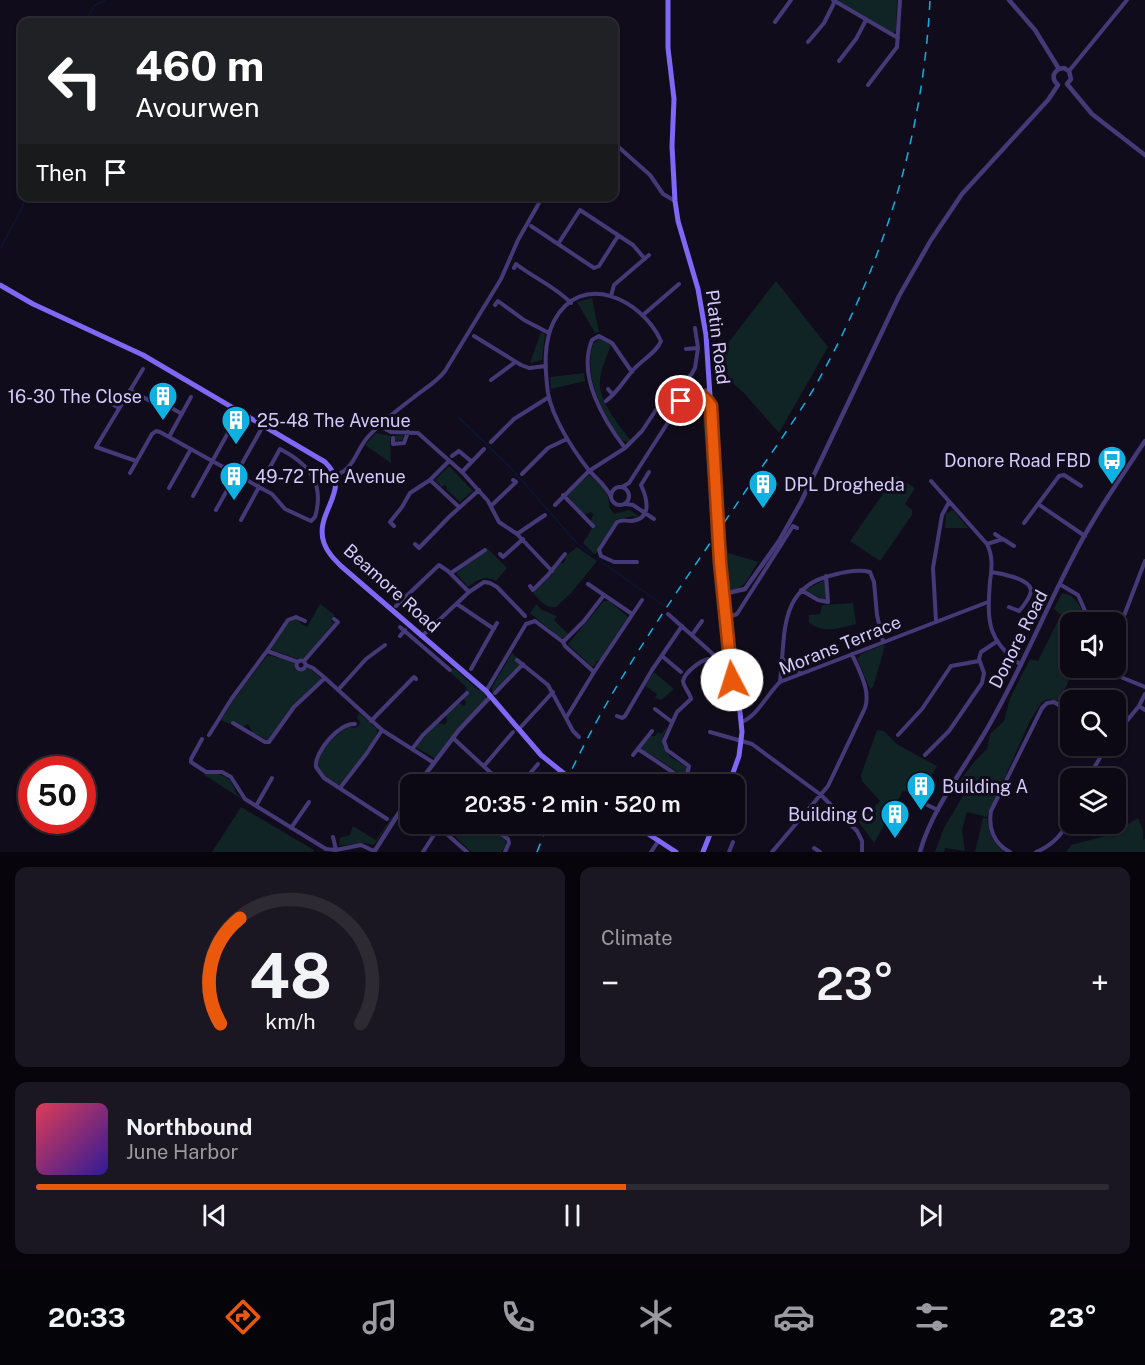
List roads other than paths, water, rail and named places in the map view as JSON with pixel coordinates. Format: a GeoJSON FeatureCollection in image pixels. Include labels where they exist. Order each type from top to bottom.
{"type":"FeatureCollection","features":[{"type":"Feature","properties":{"kind":"main road","name":"Platin Road"},"geometry":{"type":"LineString","coordinates":[[668,0],[668,48],[674,99],[672,146],[675,201],[678,221],[701,305],[707,341],[723,594],[732,684],[741,722],[742,741],[732,774]]}},
{"type":"Feature","properties":{"kind":"main road"},"geometry":{"type":"LineString","coordinates":[[0,285],[33,304],[143,356],[325,462],[335,476]]}},
{"type":"Feature","properties":{"kind":"main road","name":"Beamore Road"},"geometry":{"type":"LineString","coordinates":[[335,476],[336,490],[322,530],[323,541],[327,549],[341,566],[490,694],[541,755],[565,774]]}},
{"type":"Feature","properties":{"kind":"main road"},"geometry":{"type":"LineString","coordinates":[[649,834],[676,852]]}},
{"type":"Feature","properties":{"kind":"main road"},"geometry":{"type":"LineString","coordinates":[[703,852],[710,834]]}},
{"type":"Feature","properties":{"kind":"street"},"geometry":{"type":"LineString","coordinates":[[776,22],[791,0]]}},
{"type":"Feature","properties":{"kind":"street"},"geometry":{"type":"LineString","coordinates":[[868,85],[894,52],[900,0]]}},
{"type":"Feature","properties":{"kind":"street"},"geometry":{"type":"LineString","coordinates":[[1009,0],[1030,24],[1059,69]]}},
{"type":"Feature","properties":{"kind":"street"},"geometry":{"type":"LineString","coordinates":[[1069,71],[1127,0]]}},
{"type":"Feature","properties":{"kind":"street"},"geometry":{"type":"LineString","coordinates":[[808,42],[824,23],[834,1],[897,38]]}},
{"type":"Feature","properties":{"kind":"street"},"geometry":{"type":"LineString","coordinates":[[839,61],[856,39],[866,20]]}},
{"type":"Feature","properties":{"kind":"street"},"geometry":{"type":"LineString","coordinates":[[726,618],[737,615],[801,502],[896,304],[931,240],[962,194],[1048,100],[1058,85],[1067,84],[1071,79],[1069,71],[1064,68],[1059,69],[1053,75],[1058,85]]}},
{"type":"Feature","properties":{"kind":"street"},"geometry":{"type":"LineString","coordinates":[[1067,84],[1092,114],[1145,155]]}},
{"type":"Feature","properties":{"kind":"street"},"geometry":{"type":"LineString","coordinates":[[618,147],[650,175],[663,194],[675,201]]}},
{"type":"Feature","properties":{"kind":"street"},"geometry":{"type":"LineString","coordinates":[[335,476],[343,474],[348,469],[363,443],[380,426],[446,371],[501,279],[518,240],[540,201]]}},
{"type":"Feature","properties":{"kind":"street"},"geometry":{"type":"LineString","coordinates":[[558,244],[580,210],[633,246],[645,259]]}},
{"type":"Feature","properties":{"kind":"street"},"geometry":{"type":"LineString","coordinates":[[531,226],[596,268],[618,236]]}},
{"type":"Feature","properties":{"kind":"street"},"geometry":{"type":"LineString","coordinates":[[611,296],[615,285],[649,255]]}},
{"type":"Feature","properties":{"kind":"street"},"geometry":{"type":"LineString","coordinates":[[514,267],[516,264],[562,294],[571,303]]}},
{"type":"Feature","properties":{"kind":"street"},"geometry":{"type":"LineString","coordinates":[[643,315],[679,284]]}},
{"type":"Feature","properties":{"kind":"street"},"geometry":{"type":"LineString","coordinates":[[606,401],[660,344],[653,327],[627,302],[611,296],[589,295],[571,303],[558,314],[549,333],[546,366],[549,397],[567,439],[589,471],[608,488],[617,505],[633,505],[654,519]]}},
{"type":"Feature","properties":{"kind":"street"},"geometry":{"type":"LineString","coordinates":[[495,305],[498,302],[549,333]]}},
{"type":"Feature","properties":{"kind":"street"},"geometry":{"type":"LineString","coordinates":[[555,505],[589,471],[625,448],[642,431],[666,395],[691,375],[697,364],[698,348],[695,328]]}},
{"type":"Feature","properties":{"kind":"street"},"geometry":{"type":"LineString","coordinates":[[474,336],[514,363],[530,368],[546,366]]}},
{"type":"Feature","properties":{"kind":"street"},"geometry":{"type":"LineString","coordinates":[[483,342],[487,336]]}},
{"type":"Feature","properties":{"kind":"street"},"geometry":{"type":"LineString","coordinates":[[625,448],[605,421],[594,396],[589,365],[589,348],[592,340],[599,336],[612,343],[632,372]]}},
{"type":"Feature","properties":{"kind":"street"},"geometry":{"type":"LineString","coordinates":[[686,349],[698,348]]}},
{"type":"Feature","properties":{"kind":"street"},"geometry":{"type":"LineString","coordinates":[[491,380],[514,363]]}},
{"type":"Feature","properties":{"kind":"street"},"geometry":{"type":"LineString","coordinates":[[136,461],[96,447],[143,369]]}},
{"type":"Feature","properties":{"kind":"street"},"geometry":{"type":"LineString","coordinates":[[608,389],[613,395]]}},
{"type":"Feature","properties":{"kind":"street"},"geometry":{"type":"LineString","coordinates":[[633,505],[629,497],[629,483],[681,401],[692,394],[710,389]]}},
{"type":"Feature","properties":{"kind":"street"},"geometry":{"type":"LineString","coordinates":[[130,390],[152,402],[159,401],[182,414]]}},
{"type":"Feature","properties":{"kind":"street"},"geometry":{"type":"LineString","coordinates":[[692,394],[704,397],[711,406]]}},
{"type":"Feature","properties":{"kind":"street"},"geometry":{"type":"LineString","coordinates":[[169,437],[191,397]]}},
{"type":"Feature","properties":{"kind":"street"},"geometry":{"type":"LineString","coordinates":[[491,442],[514,419],[549,397]]}},
{"type":"Feature","properties":{"kind":"street"},"geometry":{"type":"LineString","coordinates":[[107,401],[119,408]]}},
{"type":"Feature","properties":{"kind":"street"},"geometry":{"type":"LineString","coordinates":[[194,496],[234,422]]}},
{"type":"Feature","properties":{"kind":"street"},"geometry":{"type":"LineString","coordinates":[[216,510],[262,426]]}},
{"type":"Feature","properties":{"kind":"street"},"geometry":{"type":"LineString","coordinates":[[380,426],[391,432],[418,433],[462,472],[479,490],[499,522],[523,539],[552,571]]}},
{"type":"Feature","properties":{"kind":"street"},"geometry":{"type":"LineString","coordinates":[[130,473],[152,434],[160,432],[212,461],[236,474],[259,487],[272,494],[285,509],[308,520],[315,517],[319,499],[314,480],[301,461],[280,449],[259,487],[240,520]]}},
{"type":"Feature","properties":{"kind":"street"},"geometry":{"type":"LineString","coordinates":[[393,438],[393,444],[404,443],[408,432]]}},
{"type":"Feature","properties":{"kind":"street"},"geometry":{"type":"LineString","coordinates":[[522,474],[547,449],[567,439]]}},
{"type":"Feature","properties":{"kind":"street","name":"Donore Road"},"geometry":{"type":"LineString","coordinates":[[920,852],[927,832],[993,720],[1085,536],[1145,441]]}},
{"type":"Feature","properties":{"kind":"street"},"geometry":{"type":"LineString","coordinates":[[169,488],[191,449]]}},
{"type":"Feature","properties":{"kind":"street"},"geometry":{"type":"LineString","coordinates":[[462,472],[484,449]]}},
{"type":"Feature","properties":{"kind":"street"},"geometry":{"type":"LineString","coordinates":[[452,456],[459,451],[472,462]]}},
{"type":"Feature","properties":{"kind":"street"},"geometry":{"type":"LineString","coordinates":[[394,526],[390,522],[411,493],[430,480],[449,461]]}},
{"type":"Feature","properties":{"kind":"street"},"geometry":{"type":"LineString","coordinates":[[638,562],[614,562],[602,556],[599,550],[620,519],[636,520],[645,512],[648,502],[641,485],[649,472]]}},
{"type":"Feature","properties":{"kind":"street"},"geometry":{"type":"LineString","coordinates":[[1024,524],[1059,476],[1064,475],[1081,486]]}},
{"type":"Feature","properties":{"kind":"street"},"geometry":{"type":"LineString","coordinates":[[430,480],[459,507]]}},
{"type":"Feature","properties":{"kind":"street"},"geometry":{"type":"LineString","coordinates":[[490,506],[516,482],[513,480]]}},
{"type":"Feature","properties":{"kind":"street"},"geometry":{"type":"LineString","coordinates":[[931,481],[987,544],[991,557],[988,602],[990,622],[996,642],[1021,665]]}},
{"type":"Feature","properties":{"kind":"street"},"geometry":{"type":"LineString","coordinates":[[608,488],[615,489],[629,483]]}},
{"type":"Feature","properties":{"kind":"street"},"geometry":{"type":"LineString","coordinates":[[622,487],[628,491]]}},
{"type":"Feature","properties":{"kind":"street"},"geometry":{"type":"LineString","coordinates":[[611,497],[615,489]]}},
{"type":"Feature","properties":{"kind":"street"},"geometry":{"type":"LineString","coordinates":[[415,544],[419,548],[479,490]]}},
{"type":"Feature","properties":{"kind":"street"},"geometry":{"type":"LineString","coordinates":[[563,495],[593,526]]}},
{"type":"Feature","properties":{"kind":"street"},"geometry":{"type":"LineString","coordinates":[[624,504],[629,497]]}},
{"type":"Feature","properties":{"kind":"street"},"geometry":{"type":"LineString","coordinates":[[936,621],[933,568],[942,515],[949,502]]}},
{"type":"Feature","properties":{"kind":"street"},"geometry":{"type":"LineString","coordinates":[[1038,504],[1085,536]]}},
{"type":"Feature","properties":{"kind":"street"},"geometry":{"type":"LineString","coordinates":[[586,519],[592,513]]}},
{"type":"Feature","properties":{"kind":"street"},"geometry":{"type":"LineString","coordinates":[[517,534],[545,515]]}},
{"type":"Feature","properties":{"kind":"street"},"geometry":{"type":"LineString","coordinates":[[723,594],[745,589],[764,568],[793,526],[796,528]]}},
{"type":"Feature","properties":{"kind":"street"},"geometry":{"type":"LineString","coordinates":[[995,534],[1014,546]]}},
{"type":"Feature","properties":{"kind":"street"},"geometry":{"type":"LineString","coordinates":[[500,554],[503,557],[523,539]]}},
{"type":"Feature","properties":{"kind":"street"},"geometry":{"type":"LineString","coordinates":[[987,544],[1003,539]]}},
{"type":"Feature","properties":{"kind":"street"},"geometry":{"type":"LineString","coordinates":[[451,573],[485,550]]}},
{"type":"Feature","properties":{"kind":"street"},"geometry":{"type":"LineString","coordinates":[[530,586],[533,590],[565,554]]}},
{"type":"Feature","properties":{"kind":"street"},"geometry":{"type":"LineString","coordinates":[[1125,612],[1145,561]]}},
{"type":"Feature","properties":{"kind":"street"},"geometry":{"type":"LineString","coordinates":[[396,606],[437,566],[444,567],[469,592]]}},
{"type":"Feature","properties":{"kind":"street"},"geometry":{"type":"LineString","coordinates":[[780,682],[788,610],[801,590],[819,578],[849,572],[870,572],[874,582],[877,615],[883,642]]}},
{"type":"Feature","properties":{"kind":"street"},"geometry":{"type":"LineString","coordinates":[[991,572],[1007,574],[1030,588],[1031,592],[1019,611],[1009,607]]}},
{"type":"Feature","properties":{"kind":"street"},"geometry":{"type":"LineString","coordinates":[[801,590],[818,600],[828,602],[826,576]]}},
{"type":"Feature","properties":{"kind":"street"},"geometry":{"type":"LineString","coordinates":[[422,636],[480,584],[490,583],[497,587],[525,616]]}},
{"type":"Feature","properties":{"kind":"street"},"geometry":{"type":"LineString","coordinates":[[588,584],[632,614]]}},
{"type":"Feature","properties":{"kind":"street"},"geometry":{"type":"LineString","coordinates":[[1061,585],[1078,595],[1086,612]]}},
{"type":"Feature","properties":{"kind":"street"},"geometry":{"type":"LineString","coordinates":[[563,642],[584,621],[604,595]]}},
{"type":"Feature","properties":{"kind":"street"},"geometry":{"type":"LineString","coordinates":[[566,718],[642,600]]}},
{"type":"Feature","properties":{"kind":"street","name":"Morans Terrace"},"geometry":{"type":"LineString","coordinates":[[741,722],[753,716],[771,690],[780,682],[988,602]]}},
{"type":"Feature","properties":{"kind":"street"},"geometry":{"type":"LineString","coordinates":[[457,604],[494,629]]}},
{"type":"Feature","properties":{"kind":"street"},"geometry":{"type":"LineString","coordinates":[[668,614],[722,662],[730,662]]}},
{"type":"Feature","properties":{"kind":"street"},"geometry":{"type":"LineString","coordinates":[[209,735],[289,619],[296,617],[305,621]]}},
{"type":"Feature","properties":{"kind":"street"},"geometry":{"type":"LineString","coordinates":[[298,662],[300,669],[303,669],[305,663],[338,622],[334,619]]}},
{"type":"Feature","properties":{"kind":"street"},"geometry":{"type":"LineString","coordinates":[[692,635],[702,621]]}},
{"type":"Feature","properties":{"kind":"street"},"geometry":{"type":"LineString","coordinates":[[490,694],[529,622],[537,622],[563,642],[594,672]]}},
{"type":"Feature","properties":{"kind":"street"},"geometry":{"type":"LineString","coordinates":[[471,669],[497,623]]}},
{"type":"Feature","properties":{"kind":"street"},"geometry":{"type":"LineString","coordinates":[[617,716],[622,718],[625,716],[682,626]]}},
{"type":"Feature","properties":{"kind":"street"},"geometry":{"type":"LineString","coordinates":[[400,627],[450,670]]}},
{"type":"Feature","properties":{"kind":"street"},"geometry":{"type":"LineString","coordinates":[[400,636],[405,630]]}},
{"type":"Feature","properties":{"kind":"street"},"geometry":{"type":"LineString","coordinates":[[926,755],[949,731],[982,683],[984,673],[980,661],[983,649],[996,642]]}},
{"type":"Feature","properties":{"kind":"street"},"geometry":{"type":"LineString","coordinates":[[338,690],[374,650],[385,645]]}},
{"type":"Feature","properties":{"kind":"street"},"geometry":{"type":"LineString","coordinates":[[267,651],[298,662],[301,660],[313,668],[382,730],[434,764]]}},
{"type":"Feature","properties":{"kind":"street"},"geometry":{"type":"LineString","coordinates":[[772,852],[828,786],[867,702],[866,690],[852,654]]}},
{"type":"Feature","properties":{"kind":"street"},"geometry":{"type":"LineString","coordinates":[[662,656],[681,672]]}},
{"type":"Feature","properties":{"kind":"street"},"geometry":{"type":"LineString","coordinates":[[688,774],[689,766],[665,746],[665,736],[677,712],[691,699],[683,684],[684,679],[705,659],[712,660],[727,689],[722,691]]}},
{"type":"Feature","properties":{"kind":"street"},"geometry":{"type":"LineString","coordinates":[[783,659],[802,673]]}},
{"type":"Feature","properties":{"kind":"street"},"geometry":{"type":"LineString","coordinates":[[445,666],[450,660]]}},
{"type":"Feature","properties":{"kind":"street"},"geometry":{"type":"LineString","coordinates":[[518,660],[544,680],[553,692],[573,731],[579,737]]}},
{"type":"Feature","properties":{"kind":"street"},"geometry":{"type":"LineString","coordinates":[[898,735],[922,709],[951,666],[980,661]]}},
{"type":"Feature","properties":{"kind":"street"},"geometry":{"type":"LineString","coordinates":[[426,774],[490,694],[523,664]]}},
{"type":"Feature","properties":{"kind":"street"},"geometry":{"type":"LineString","coordinates":[[371,721],[414,677],[416,679]]}},
{"type":"Feature","properties":{"kind":"street"},"geometry":{"type":"LineString","coordinates":[[233,723],[248,728],[265,742],[271,741],[294,707],[326,678]]}},
{"type":"Feature","properties":{"kind":"street"},"geometry":{"type":"LineString","coordinates":[[1123,678],[1145,687]]}},
{"type":"Feature","properties":{"kind":"street"},"geometry":{"type":"LineString","coordinates":[[519,729],[553,692]]}},
{"type":"Feature","properties":{"kind":"street"},"geometry":{"type":"LineString","coordinates":[[412,749],[462,702],[467,693]]}},
{"type":"Feature","properties":{"kind":"street"},"geometry":{"type":"LineString","coordinates":[[1126,722],[1139,706],[1145,694]]}},
{"type":"Feature","properties":{"kind":"street"},"geometry":{"type":"LineString","coordinates":[[1010,852],[994,837],[989,822],[991,811],[1042,708],[1047,703],[1054,702],[1060,706]]}},
{"type":"Feature","properties":{"kind":"street"},"geometry":{"type":"LineString","coordinates":[[1139,706],[1145,710]]}},
{"type":"Feature","properties":{"kind":"street"},"geometry":{"type":"LineString","coordinates":[[655,709],[672,722]]}},
{"type":"Feature","properties":{"kind":"street"},"geometry":{"type":"LineString","coordinates":[[356,724],[349,724],[332,736],[315,763],[321,776],[387,819]]}},
{"type":"Feature","properties":{"kind":"street"},"geometry":{"type":"LineString","coordinates":[[213,729],[219,732]]}},
{"type":"Feature","properties":{"kind":"street"},"geometry":{"type":"LineString","coordinates":[[340,788],[382,730]]}},
{"type":"Feature","properties":{"kind":"street"},"geometry":{"type":"LineString","coordinates":[[484,766],[513,732]]}},
{"type":"Feature","properties":{"kind":"street"},"geometry":{"type":"LineString","coordinates":[[633,755],[652,732]]}},
{"type":"Feature","properties":{"kind":"street"},"geometry":{"type":"LineString","coordinates":[[710,732],[752,744],[821,795],[857,831],[862,841],[861,852]]}},
{"type":"Feature","properties":{"kind":"street"},"geometry":{"type":"LineString","coordinates":[[453,738],[491,774]]}},
{"type":"Feature","properties":{"kind":"street"},"geometry":{"type":"LineString","coordinates":[[202,739],[191,759],[193,764],[207,772],[222,771],[231,777],[242,796],[326,849],[336,850],[362,845],[374,851],[400,811]]}},
{"type":"Feature","properties":{"kind":"street"},"geometry":{"type":"LineString","coordinates":[[638,749],[673,774]]}},
{"type":"Feature","properties":{"kind":"street"},"geometry":{"type":"LineString","coordinates":[[530,774],[538,764]]}},
{"type":"Feature","properties":{"kind":"street"},"geometry":{"type":"LineString","coordinates":[[256,806],[272,778]]}},
{"type":"Feature","properties":{"kind":"street"},"geometry":{"type":"LineString","coordinates":[[291,828],[309,802]]}},
{"type":"Feature","properties":{"kind":"street"},"geometry":{"type":"LineString","coordinates":[[923,803],[939,811]]}},
{"type":"Feature","properties":{"kind":"street"},"geometry":{"type":"LineString","coordinates":[[423,852],[437,830],[441,829],[467,852]]}},
{"type":"Feature","properties":{"kind":"street"},"geometry":{"type":"LineString","coordinates":[[501,834],[508,839],[509,843],[505,852]]}},
{"type":"Feature","properties":{"kind":"street"},"geometry":{"type":"LineString","coordinates":[[1036,852],[1061,834]]}},
{"type":"Feature","properties":{"kind":"street"},"geometry":{"type":"LineString","coordinates":[[333,837],[336,850]]}},
{"type":"Feature","properties":{"kind":"street"},"geometry":{"type":"LineString","coordinates":[[651,852],[659,840]]}},
{"type":"Feature","properties":{"kind":"street"},"geometry":{"type":"LineString","coordinates":[[729,852],[733,842]]}},
{"type":"Feature","properties":{"kind":"street"},"geometry":{"type":"LineString","coordinates":[[814,848],[820,852]]}},
{"type":"Feature","properties":{"kind":"waterway"},"geometry":{"type":"LineString","coordinates":[[87,18],[94,6],[105,0]]}},
{"type":"Feature","properties":{"kind":"waterway"},"geometry":{"type":"LineString","coordinates":[[0,249],[24,201]]}},
{"type":"Feature","properties":{"kind":"waterway"},"geometry":{"type":"LineString","coordinates":[[458,417],[509,466],[576,542],[591,554]]}},
{"type":"Feature","properties":{"kind":"waterway"},"geometry":{"type":"LineString","coordinates":[[596,558],[663,605]]}},
{"type":"Feature","properties":{"kind":"railway"},"geometry":{"type":"LineString","coordinates":[[570,774],[629,665],[785,434],[838,344],[859,298],[895,202],[918,103],[926,52],[930,0]]}},
{"type":"Feature","properties":{"kind":"railway"},"geometry":{"type":"LineString","coordinates":[[537,852],[544,834]]}},
{"type":"Feature","properties":{"kind":"place","name":"16-30 The Close"},"geometry":{"type":"Point","coordinates":[163,422]}},
{"type":"Feature","properties":{"kind":"place","name":"25-48 The Avenue"},"geometry":{"type":"Point","coordinates":[236,446]}},
{"type":"Feature","properties":{"kind":"place","name":"Donore Road FBD"},"geometry":{"type":"Point","coordinates":[1112,486]}},
{"type":"Feature","properties":{"kind":"place","name":"49-72 The Avenue"},"geometry":{"type":"Point","coordinates":[234,502]}},
{"type":"Feature","properties":{"kind":"place","name":"DPL Drogheda"},"geometry":{"type":"Point","coordinates":[763,510]}},
{"type":"Feature","properties":{"kind":"place","name":"Building A"},"geometry":{"type":"Point","coordinates":[921,812]}},
{"type":"Feature","properties":{"kind":"place","name":"Building C"},"geometry":{"type":"Point","coordinates":[895,840]}}]}
